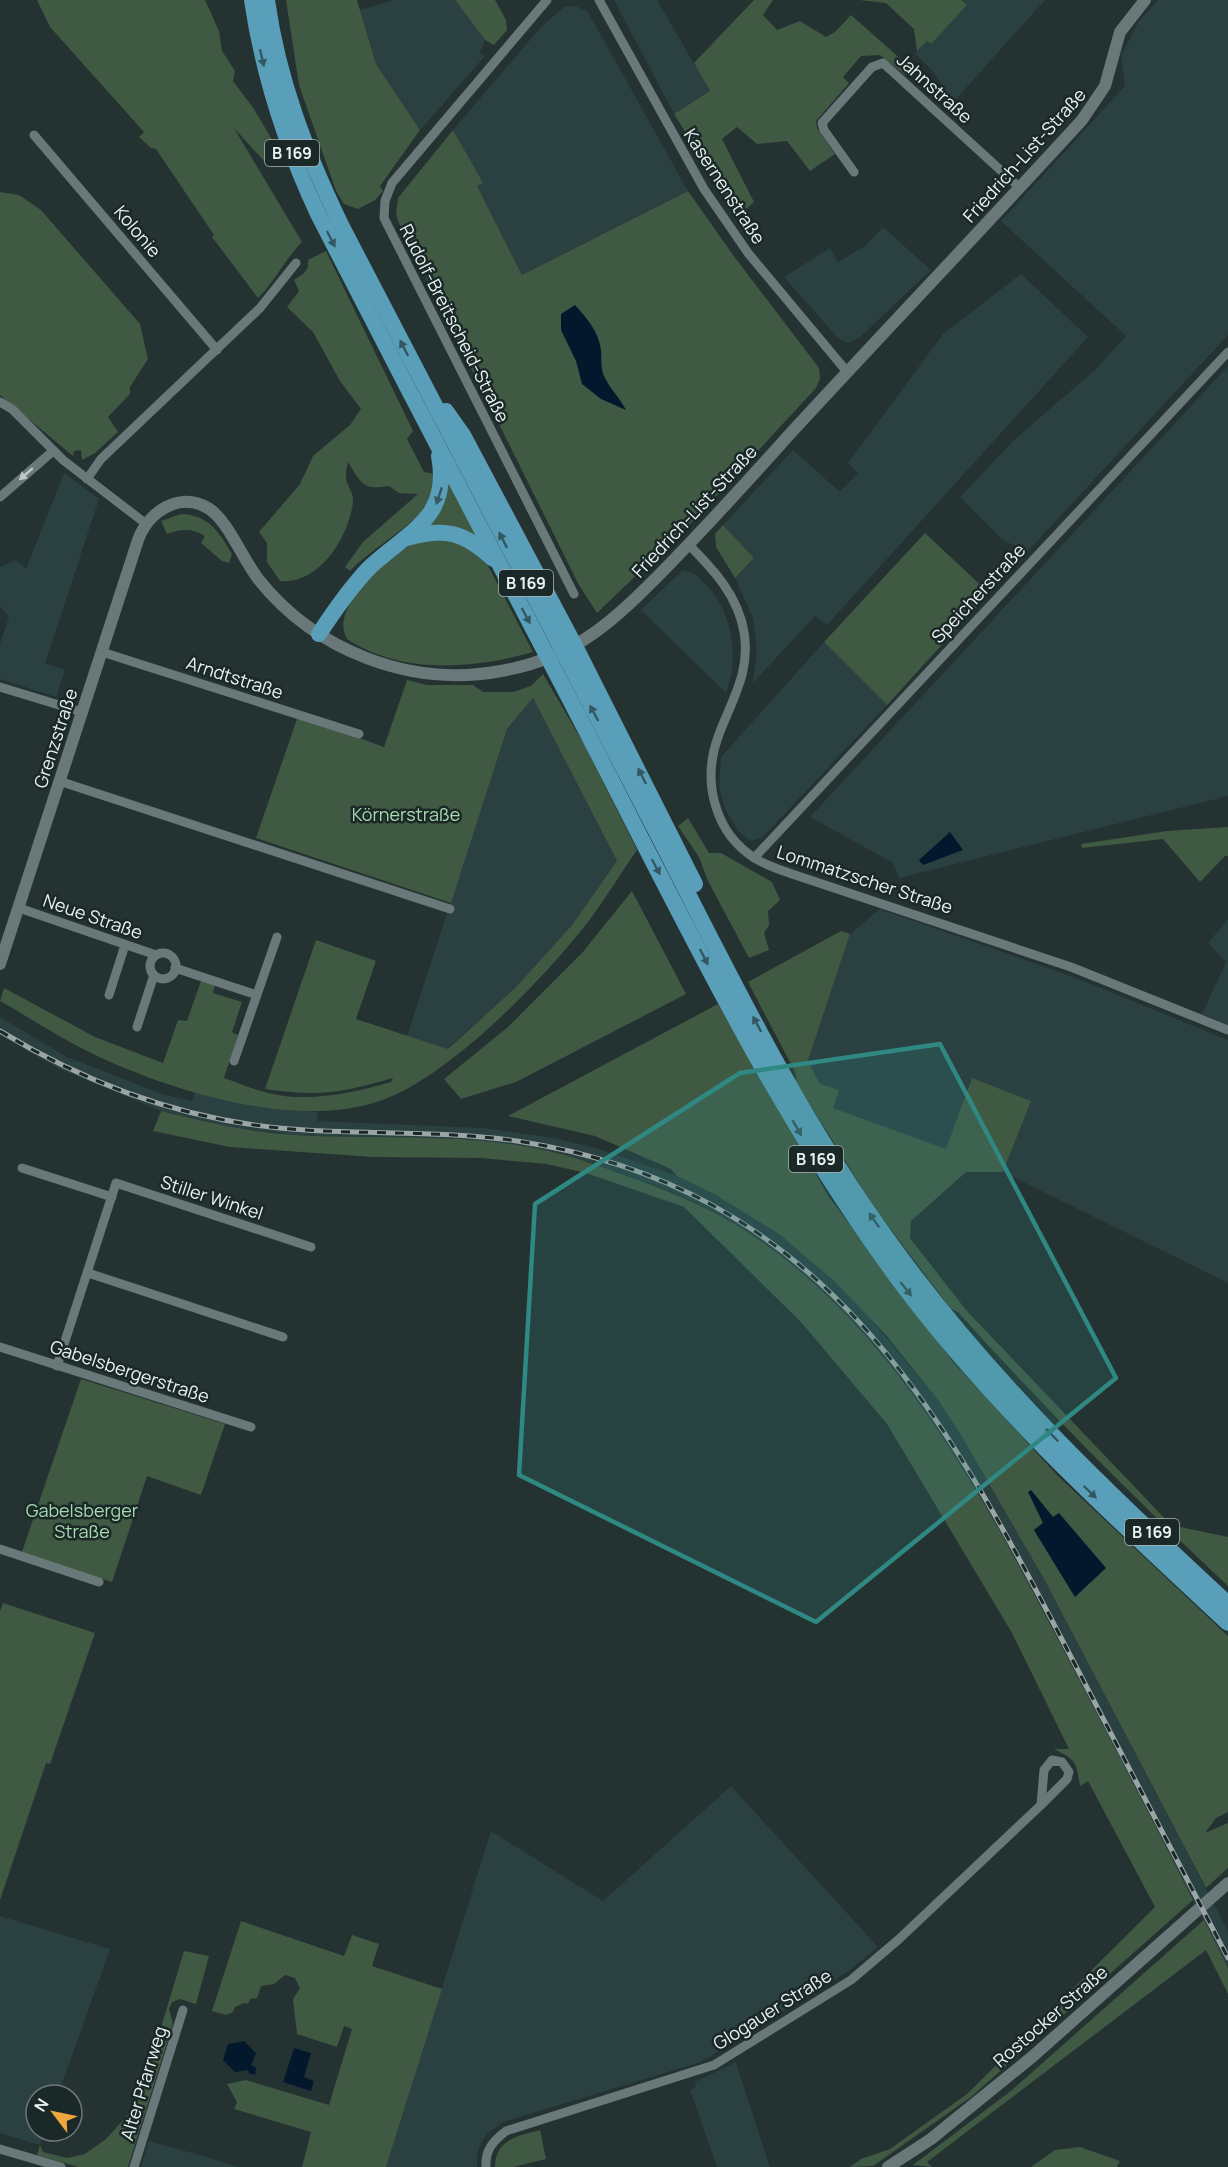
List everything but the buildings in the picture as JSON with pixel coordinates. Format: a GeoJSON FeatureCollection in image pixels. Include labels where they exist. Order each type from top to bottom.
{"type":"FeatureCollection","features":[{"type":"Feature","properties":{"kind":"highway","name":"B 169"},"geometry":{"type":"LineString","coordinates":[[252,0],[266,75],[303,182],[499,564],[765,1073],[804,1140],[854,1217],[921,1308],[997,1398],[1125,1526],[1228,1623]]}},
{"type":"Feature","properties":{"kind":"highway","name":"B 169"},"geometry":{"type":"LineString","coordinates":[[267,0],[281,72],[301,137],[341,225],[704,926],[817,1134],[912,1274],[949,1321],[1030,1412],[1228,1604]]}},
{"type":"Feature","properties":{"kind":"highway"},"geometry":{"type":"LineString","coordinates":[[431,400],[443,406],[463,435],[575,646],[701,897],[704,926]]}},
{"type":"Feature","properties":{"kind":"highway"},"geometry":{"type":"LineString","coordinates":[[319,634],[351,588],[371,567],[407,538],[438,503],[442,486],[437,443]]}},
{"type":"Feature","properties":{"kind":"highway"},"geometry":{"type":"LineString","coordinates":[[407,538],[442,531],[458,534],[481,548],[499,564]]}},
{"type":"Feature","properties":{"kind":"highway"},"geometry":{"type":"LineString","coordinates":[[1212,1588],[1228,1597]]}},
{"type":"Feature","properties":{"kind":"street","name":"Rudolf-Breitscheid-Straße"},"geometry":{"type":"LineString","coordinates":[[547,0],[392,183],[385,201],[384,219],[574,594]]}},
{"type":"Feature","properties":{"kind":"street","name":"Kasernenstraße"},"geometry":{"type":"LineString","coordinates":[[598,0],[704,189],[747,253],[848,373]]}},
{"type":"Feature","properties":{"kind":"street","name":"Friedrich-List-Straße"},"geometry":{"type":"LineString","coordinates":[[145,523],[158,511],[170,505],[188,503],[208,508],[223,523],[244,560],[272,595],[319,634],[346,650],[372,661],[439,675],[484,674],[537,662],[575,646],[613,619],[689,545],[1020,188],[1097,101],[1105,86],[1114,44],[1120,32],[1145,0]]}},
{"type":"Feature","properties":{"kind":"street","name":"Jahnstraße"},"geometry":{"type":"LineString","coordinates":[[854,172],[824,130],[822,123],[872,67],[882,63],[1020,188]]}},
{"type":"Feature","properties":{"kind":"street","name":"Kolonie"},"geometry":{"type":"LineString","coordinates":[[34,135],[217,350]]}},
{"type":"Feature","properties":{"kind":"street"},"geometry":{"type":"LineString","coordinates":[[87,479],[101,459],[269,299],[296,264]]}},
{"type":"Feature","properties":{"kind":"street","name":"Speicherstraße"},"geometry":{"type":"LineString","coordinates":[[754,858],[1228,352]]}},
{"type":"Feature","properties":{"kind":"street"},"geometry":{"type":"LineString","coordinates":[[0,402],[12,409],[53,451],[145,523]]}},
{"type":"Feature","properties":{"kind":"street"},"geometry":{"type":"LineString","coordinates":[[0,497],[53,451]]}},
{"type":"Feature","properties":{"kind":"street","name":"Grenzstraße"},"geometry":{"type":"LineString","coordinates":[[0,964],[145,523]]}},
{"type":"Feature","properties":{"kind":"street","name":"Lommatzscher Straße"},"geometry":{"type":"LineString","coordinates":[[689,545],[724,584],[734,600],[744,633],[745,670],[714,749],[711,789],[717,811],[726,829],[754,858],[789,873],[1071,967],[1228,1030]]}},
{"type":"Feature","properties":{"kind":"street","name":"Arndtstraße"},"geometry":{"type":"LineString","coordinates":[[102,652],[359,734]]}},
{"type":"Feature","properties":{"kind":"street"},"geometry":{"type":"LineString","coordinates":[[0,687],[82,712]]}},
{"type":"Feature","properties":{"kind":"street"},"geometry":{"type":"LineString","coordinates":[[59,781],[450,909]]}},
{"type":"Feature","properties":{"kind":"street","name":"Neue Straße"},"geometry":{"type":"LineString","coordinates":[[19,908],[156,955]]}},
{"type":"Feature","properties":{"kind":"street"},"geometry":{"type":"LineString","coordinates":[[234,1061],[277,937]]}},
{"type":"Feature","properties":{"kind":"street"},"geometry":{"type":"LineString","coordinates":[[109,995],[125,945]]}},
{"type":"Feature","properties":{"kind":"street"},"geometry":{"type":"LineString","coordinates":[[137,1027],[154,975],[150,966],[156,955],[165,953],[171,956],[175,968]]}},
{"type":"Feature","properties":{"kind":"street"},"geometry":{"type":"LineString","coordinates":[[175,968],[257,995]]}},
{"type":"Feature","properties":{"kind":"street"},"geometry":{"type":"LineString","coordinates":[[154,975],[161,978],[168,977],[175,968]]}},
{"type":"Feature","properties":{"kind":"street"},"geometry":{"type":"LineString","coordinates":[[21,1168],[112,1197],[57,1366]]}},
{"type":"Feature","properties":{"kind":"street","name":"Stiller Winkel"},"geometry":{"type":"LineString","coordinates":[[112,1197],[116,1183],[311,1247]]}},
{"type":"Feature","properties":{"kind":"street"},"geometry":{"type":"LineString","coordinates":[[88,1273],[283,1337]]}},
{"type":"Feature","properties":{"kind":"street","name":"Gabelsbergerstraße"},"geometry":{"type":"LineString","coordinates":[[0,1347],[251,1427]]}},
{"type":"Feature","properties":{"kind":"street"},"geometry":{"type":"LineString","coordinates":[[0,1549],[99,1582]]}},
{"type":"Feature","properties":{"kind":"street","name":"Glogauer Straße"},"geometry":{"type":"LineString","coordinates":[[486,2167],[487,2152],[491,2144],[506,2131],[714,2065],[851,1980],[898,1940],[1041,1805],[1067,1779],[1069,1772],[1062,1762],[1052,1760],[1044,1770],[1041,1805]]}},
{"type":"Feature","properties":{"kind":"street","name":"Rostocker Straße"},"geometry":{"type":"LineString","coordinates":[[888,2167],[931,2139],[995,2088],[1224,1886]]}},
{"type":"Feature","properties":{"kind":"street","name":"Alter Pfarrweg"},"geometry":{"type":"LineString","coordinates":[[134,2167],[183,2010]]}},
{"type":"Feature","properties":{"kind":"street"},"geometry":{"type":"LineString","coordinates":[[0,2149],[61,2167]]}},
{"type":"Feature","properties":{"kind":"highlighted area"},"geometry":{"type":"Polygon","coordinates":[[[940,1044],[1116,1378],[816,1622],[519,1475],[535,1204],[740,1073],[940,1044]]]}},
{"type":"Feature","properties":{"kind":"shaded area"},"geometry":{"type":"Polygon","coordinates":[[[394,0],[455,0],[485,40],[480,53],[485,56],[420,130],[376,64],[360,10],[394,0]]]}},
{"type":"Feature","properties":{"kind":"shaded area"},"geometry":{"type":"Polygon","coordinates":[[[614,0],[657,0],[710,91],[674,114],[614,0]]]}},
{"type":"Feature","properties":{"kind":"shaded area"},"geometry":{"type":"Polygon","coordinates":[[[860,0],[1045,0],[947,109],[942,102],[941,83],[932,70],[915,54],[917,51],[914,29],[886,3],[860,0]]]}},
{"type":"Feature","properties":{"kind":"shaded area"},"geometry":{"type":"Polygon","coordinates":[[[1158,0],[1228,0],[1228,335],[1027,552],[1003,540],[960,497],[1014,440],[1095,370],[1126,336],[1001,221],[1125,86],[1121,56],[1139,21],[1158,0]]]}},
{"type":"Feature","properties":{"kind":"shaded area"},"geometry":{"type":"Polygon","coordinates":[[[576,6],[588,12],[688,191],[522,275],[477,186],[482,183],[453,130],[541,27],[564,7],[576,6]]]}},
{"type":"Feature","properties":{"kind":"shaded area"},"geometry":{"type":"Polygon","coordinates":[[[883,227],[931,270],[859,338],[848,343],[838,338],[784,277],[830,248],[838,262],[865,246],[883,227]]]}},
{"type":"Feature","properties":{"kind":"shaded area"},"geometry":{"type":"Polygon","coordinates":[[[1021,274],[1088,337],[827,625],[815,616],[753,683],[757,652],[753,618],[735,578],[754,558],[723,525],[793,450],[840,492],[858,473],[848,463],[943,334],[1021,274]]]}},
{"type":"Feature","properties":{"kind":"shaded area"},"geometry":{"type":"Polygon","coordinates":[[[1228,366],[1228,796],[899,878],[893,863],[810,817],[1228,366]]]}},
{"type":"Feature","properties":{"kind":"shaded area"},"geometry":{"type":"Polygon","coordinates":[[[64,473],[99,499],[45,663],[65,670],[56,697],[0,679],[0,644],[9,617],[0,606],[0,567],[16,560],[26,569],[64,473]]]}},
{"type":"Feature","properties":{"kind":"shaded area"},"geometry":{"type":"Polygon","coordinates":[[[683,570],[695,574],[712,591],[723,609],[730,629],[733,649],[732,673],[726,693],[641,610],[683,570]]]}},
{"type":"Feature","properties":{"kind":"shaded area"},"geometry":{"type":"Polygon","coordinates":[[[824,642],[887,705],[762,838],[750,841],[739,832],[725,809],[719,787],[721,757],[824,642]]]}},
{"type":"Feature","properties":{"kind":"shaded area"},"geometry":{"type":"Polygon","coordinates":[[[533,698],[617,861],[572,925],[516,987],[447,1049],[407,1036],[507,729],[533,698]]]}},
{"type":"Feature","properties":{"kind":"shaded area"},"geometry":{"type":"Polygon","coordinates":[[[880,909],[1074,977],[1228,1040],[1228,1283],[1003,1172],[1030,1101],[947,1150],[832,1108],[808,1061],[850,934],[880,909]]]}},
{"type":"Feature","properties":{"kind":"shaded area"},"geometry":{"type":"Polygon","coordinates":[[[1228,919],[1228,1025],[1202,1014],[1226,962],[1208,943],[1228,919]]]}},
{"type":"Feature","properties":{"kind":"shaded area"},"geometry":{"type":"Polygon","coordinates":[[[0,1017],[67,1057],[165,1095],[192,1101],[195,1092],[264,1107],[318,1112],[317,1121],[484,1128],[554,1138],[596,1148],[677,1176],[714,1194],[779,1234],[834,1281],[864,1311],[938,1400],[961,1435],[1044,1579],[1228,1931],[1228,1968],[1030,1585],[992,1520],[921,1406],[874,1345],[823,1292],[706,1208],[670,1191],[589,1162],[550,1151],[483,1142],[291,1135],[229,1127],[161,1111],[60,1069],[0,1035],[0,1017]]]}},
{"type":"Feature","properties":{"kind":"shaded area"},"geometry":{"type":"Polygon","coordinates":[[[731,1786],[878,1947],[850,1970],[701,2062],[503,2122],[488,2133],[481,2143],[477,2154],[477,2167],[386,2167],[491,1831],[603,1901],[731,1786]]]}},
{"type":"Feature","properties":{"kind":"shaded area"},"geometry":{"type":"Polygon","coordinates":[[[0,1916],[110,1949],[62,2083],[24,2083],[24,2140],[0,2133],[0,1916]]]}},
{"type":"Feature","properties":{"kind":"shaded area"},"geometry":{"type":"Polygon","coordinates":[[[736,2062],[770,2167],[717,2167],[690,2090],[696,2087],[695,2082],[736,2062]]]}},
{"type":"Feature","properties":{"kind":"shaded area"},"geometry":{"type":"Polygon","coordinates":[[[149,2141],[203,2156],[239,2167],[141,2167],[149,2141]]]}},
{"type":"Feature","properties":{"kind":"green space"},"geometry":{"type":"Polygon","coordinates":[[[37,0],[205,0],[219,31],[222,51],[235,71],[233,81],[254,109],[281,155],[275,165],[265,162],[234,128],[302,242],[258,298],[212,237],[214,235],[156,149],[151,148],[139,137],[144,132],[50,27],[37,0]]]}},
{"type":"Feature","properties":{"kind":"green space"},"geometry":{"type":"Polygon","coordinates":[[[286,0],[357,0],[376,64],[420,130],[380,186],[383,191],[375,200],[358,209],[344,204],[336,191],[299,85],[286,0]]]}},
{"type":"Feature","properties":{"kind":"green space"},"geometry":{"type":"Polygon","coordinates":[[[455,0],[495,0],[506,20],[507,30],[494,45],[485,40],[455,0]]]}},
{"type":"Feature","properties":{"kind":"green space"},"geometry":{"type":"Polygon","coordinates":[[[754,0],[773,0],[763,15],[777,30],[800,21],[826,37],[835,32],[851,15],[911,68],[905,75],[880,55],[861,56],[843,77],[849,83],[816,121],[817,128],[835,154],[810,171],[787,141],[757,144],[737,127],[722,139],[754,202],[738,216],[674,114],[710,91],[694,63],[754,0]]]}},
{"type":"Feature","properties":{"kind":"green space"},"geometry":{"type":"Polygon","coordinates":[[[860,0],[961,0],[967,5],[931,44],[927,41],[917,51],[914,29],[886,3],[860,0]]]}},
{"type":"Feature","properties":{"kind":"green space"},"geometry":{"type":"Polygon","coordinates":[[[453,130],[483,183],[477,186],[522,275],[688,191],[733,255],[819,368],[820,379],[816,388],[697,517],[597,613],[579,585],[398,221],[396,214],[398,198],[453,130]]]}},
{"type":"Feature","properties":{"kind":"green space"},"geometry":{"type":"Polygon","coordinates":[[[0,192],[19,195],[41,210],[140,324],[148,359],[130,387],[130,394],[108,417],[118,432],[95,453],[82,460],[81,450],[74,451],[73,456],[0,395],[0,192]]]}},
{"type":"Feature","properties":{"kind":"green space"},"geometry":{"type":"Polygon","coordinates":[[[326,251],[413,431],[407,439],[424,472],[435,474],[435,495],[419,515],[350,571],[345,567],[363,542],[418,494],[399,493],[389,486],[368,486],[360,480],[348,462],[346,477],[353,502],[345,530],[338,543],[330,556],[307,575],[294,580],[280,581],[267,562],[267,543],[259,532],[300,484],[313,456],[350,425],[361,409],[340,381],[313,332],[287,307],[299,291],[294,280],[305,272],[308,260],[326,251]]]}},
{"type":"Feature","properties":{"kind":"green space"},"geometry":{"type":"Polygon","coordinates":[[[446,473],[481,539],[422,529],[446,473]]]}},
{"type":"Feature","properties":{"kind":"green space"},"geometry":{"type":"Polygon","coordinates":[[[181,514],[199,518],[212,526],[232,554],[229,563],[222,561],[201,543],[205,536],[200,533],[186,530],[167,534],[161,521],[181,514]]]}},
{"type":"Feature","properties":{"kind":"green space"},"geometry":{"type":"Polygon","coordinates":[[[723,525],[754,558],[735,578],[716,547],[715,534],[723,525]]]}},
{"type":"Feature","properties":{"kind":"green space"},"geometry":{"type":"Polygon","coordinates":[[[925,533],[989,593],[887,705],[824,642],[925,533]]]}},
{"type":"Feature","properties":{"kind":"green space"},"geometry":{"type":"Polygon","coordinates":[[[456,537],[487,564],[533,652],[487,662],[438,665],[391,659],[368,651],[347,639],[343,626],[347,611],[355,595],[367,580],[397,554],[423,539],[456,537]]]}},
{"type":"Feature","properties":{"kind":"green space","name":"Körnerstraße"},"geometry":{"type":"Polygon","coordinates":[[[543,674],[585,746],[637,850],[591,918],[549,968],[466,1048],[407,1089],[380,1101],[346,1109],[310,1111],[272,1109],[233,1102],[195,1093],[123,1067],[79,1047],[0,1001],[4,988],[95,1037],[163,1063],[178,1020],[187,1021],[201,981],[215,985],[213,993],[242,1002],[232,1032],[238,1035],[224,1078],[268,1093],[299,1097],[345,1093],[391,1082],[393,1078],[344,1090],[316,1093],[265,1089],[316,940],[376,961],[356,1019],[448,1049],[516,987],[572,925],[617,861],[533,698],[507,729],[451,903],[256,838],[298,716],[384,747],[407,680],[427,685],[473,685],[483,692],[513,692],[531,686],[543,674]]]}},
{"type":"Feature","properties":{"kind":"green space"},"geometry":{"type":"Polygon","coordinates":[[[688,818],[709,853],[721,853],[772,882],[780,900],[768,911],[769,925],[764,933],[769,950],[749,958],[708,881],[699,857],[678,826],[688,818]]]}},
{"type":"Feature","properties":{"kind":"green space"},"geometry":{"type":"Polygon","coordinates":[[[1228,827],[1228,856],[1225,856],[1200,882],[1163,839],[1082,848],[1081,844],[1167,831],[1228,827]]]}},
{"type":"Feature","properties":{"kind":"green space"},"geometry":{"type":"Polygon","coordinates":[[[632,891],[686,994],[516,1082],[461,1099],[444,1079],[508,1027],[582,953],[632,891]]]}},
{"type":"Feature","properties":{"kind":"green space"},"geometry":{"type":"Polygon","coordinates":[[[841,931],[850,934],[808,1061],[820,1084],[839,1090],[833,1108],[946,1149],[972,1078],[1031,1101],[1003,1172],[966,1172],[911,1221],[910,1238],[966,1310],[1171,1525],[1228,1537],[1228,1586],[1123,1486],[958,1312],[951,1309],[874,1207],[797,1084],[795,1072],[748,982],[841,931]]]}},
{"type":"Feature","properties":{"kind":"green space"},"geometry":{"type":"Polygon","coordinates":[[[718,1004],[829,1197],[953,1362],[1058,1476],[1228,1636],[1228,1812],[1216,1818],[1205,1833],[1228,1823],[1228,1868],[1206,1888],[1044,1579],[961,1435],[938,1400],[886,1335],[834,1281],[779,1234],[714,1194],[677,1176],[671,1169],[595,1136],[508,1116],[718,1004]],[[1031,1491],[1043,1523],[1034,1530],[1075,1597],[1053,1517],[1031,1491]]]}},
{"type":"Feature","properties":{"kind":"green space"},"geometry":{"type":"Polygon","coordinates":[[[161,1111],[227,1126],[277,1134],[486,1141],[559,1153],[639,1180],[698,1205],[741,1228],[795,1267],[843,1312],[887,1362],[928,1415],[965,1472],[1031,1589],[1193,1900],[971,2097],[873,2166],[850,2167],[861,2159],[890,2149],[967,2094],[1155,1907],[1088,1781],[1080,1786],[1076,1766],[1070,1759],[1054,1749],[1069,1749],[1012,1633],[887,1424],[801,1322],[684,1207],[586,1173],[546,1164],[482,1158],[373,1157],[230,1147],[153,1131],[161,1111]]]}},
{"type":"Feature","properties":{"kind":"green space","name":"Gabelsberger Straße"},"geometry":{"type":"Polygon","coordinates":[[[81,1379],[225,1424],[201,1495],[147,1476],[112,1582],[22,1552],[81,1379]]]}},
{"type":"Feature","properties":{"kind":"green space"},"geometry":{"type":"Polygon","coordinates":[[[3,1603],[95,1633],[50,1764],[46,1763],[0,1900],[0,1611],[3,1603]]]}},
{"type":"Feature","properties":{"kind":"green space"},"geometry":{"type":"Polygon","coordinates":[[[1204,1920],[1228,1968],[1228,1994],[1206,1950],[927,2162],[932,2167],[913,2165],[1012,2090],[1204,1920]]]}},
{"type":"Feature","properties":{"kind":"green space"},"geometry":{"type":"Polygon","coordinates":[[[241,1921],[344,1956],[352,1935],[379,1944],[372,1966],[442,1989],[386,2167],[302,2167],[311,2132],[234,2109],[237,2102],[227,2084],[246,2080],[329,2105],[352,2029],[344,2026],[337,2047],[297,2034],[293,1999],[300,1988],[295,1978],[285,1975],[274,1984],[261,1986],[257,1998],[250,1999],[248,2004],[244,2003],[235,2007],[233,2012],[226,2015],[212,2011],[241,1921]]]}},
{"type":"Feature","properties":{"kind":"green space"},"geometry":{"type":"Polygon","coordinates":[[[184,1951],[209,1956],[196,2004],[180,1999],[172,2002],[169,2009],[173,2024],[128,2167],[78,2167],[37,2155],[40,2145],[43,2152],[67,2158],[85,2154],[106,2139],[127,2116],[141,2094],[184,1951]]]}},
{"type":"Feature","properties":{"kind":"green space"},"geometry":{"type":"Polygon","coordinates":[[[540,2130],[546,2159],[513,2167],[495,2167],[496,2158],[503,2145],[516,2137],[540,2130]]]}},
{"type":"Feature","properties":{"kind":"green space"},"geometry":{"type":"Polygon","coordinates":[[[1080,2147],[1120,2161],[1117,2167],[1031,2167],[1055,2150],[1080,2147]]]}},
{"type":"Feature","properties":{"kind":"water"},"geometry":{"type":"Polygon","coordinates":[[[575,305],[595,331],[600,343],[603,375],[626,410],[601,399],[582,384],[576,361],[561,330],[561,314],[575,305]]]}},
{"type":"Feature","properties":{"kind":"water"},"geometry":{"type":"Polygon","coordinates":[[[950,832],[963,850],[923,865],[919,860],[950,832]]]}},
{"type":"Feature","properties":{"kind":"water"},"geometry":{"type":"Polygon","coordinates":[[[1031,1490],[1053,1517],[1059,1513],[1106,1568],[1075,1597],[1034,1530],[1043,1523],[1028,1492],[1031,1490]]]}},
{"type":"Feature","properties":{"kind":"water"},"geometry":{"type":"Polygon","coordinates":[[[244,2041],[256,2053],[251,2065],[256,2068],[255,2075],[249,2073],[248,2070],[235,2072],[223,2060],[228,2044],[244,2041]]]}},
{"type":"Feature","properties":{"kind":"water"},"geometry":{"type":"Polygon","coordinates":[[[294,2048],[311,2053],[304,2077],[314,2081],[311,2091],[283,2082],[294,2048]]]}},
{"type":"Feature","properties":{"kind":"railway"},"geometry":{"type":"LineString","coordinates":[[0,1031],[68,1068],[104,1084],[176,1109],[214,1118],[291,1129],[432,1134],[517,1141],[622,1166],[713,1206],[791,1258],[859,1322],[918,1395],[971,1475],[1021,1562],[1228,1958]]}}]}
